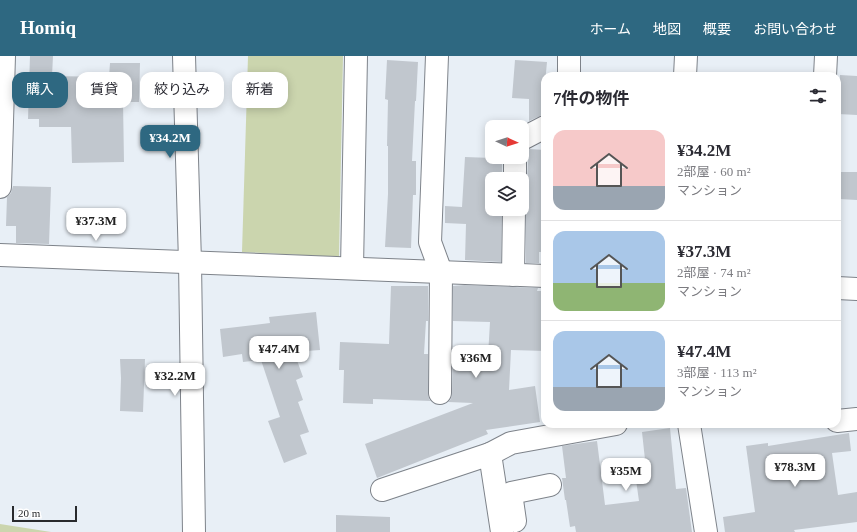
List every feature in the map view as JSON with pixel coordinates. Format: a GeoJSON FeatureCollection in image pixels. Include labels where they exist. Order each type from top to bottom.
{"type":"FeatureCollection","features":[{"type":"Feature","properties":{"kind":"street"},"geometry":{"type":"LineString","coordinates":[[0,187],[4,56]]}},
{"type":"Feature","properties":{"kind":"street"},"geometry":{"type":"LineString","coordinates":[[184,56],[190,262],[194,532]]}},
{"type":"Feature","properties":{"kind":"street"},"geometry":{"type":"LineString","coordinates":[[352,268],[356,56]]}},
{"type":"Feature","properties":{"kind":"street"},"geometry":{"type":"LineString","coordinates":[[437,56],[430,242],[442,272],[440,393]]}},
{"type":"Feature","properties":{"kind":"street"},"geometry":{"type":"LineString","coordinates":[[569,72],[570,56]]}},
{"type":"Feature","properties":{"kind":"street"},"geometry":{"type":"LineString","coordinates":[[685,72],[686,56]]}},
{"type":"Feature","properties":{"kind":"street"},"geometry":{"type":"LineString","coordinates":[[825,72],[826,56]]}},
{"type":"Feature","properties":{"kind":"street"},"geometry":{"type":"LineString","coordinates":[[529,135],[541,129]]}},
{"type":"Feature","properties":{"kind":"street"},"geometry":{"type":"LineString","coordinates":[[513,275],[514,216]]}},
{"type":"Feature","properties":{"kind":"street"},"geometry":{"type":"LineString","coordinates":[[0,255],[541,276]]}},
{"type":"Feature","properties":{"kind":"street"},"geometry":{"type":"LineString","coordinates":[[841,288],[857,289]]}},
{"type":"Feature","properties":{"kind":"street"},"geometry":{"type":"LineString","coordinates":[[841,421],[857,419]]}},
{"type":"Feature","properties":{"kind":"street"},"geometry":{"type":"LineString","coordinates":[[382,490],[490,454],[511,443],[594,428]]}},
{"type":"Feature","properties":{"kind":"street"},"geometry":{"type":"LineString","coordinates":[[690,428],[706,532]]}},
{"type":"Feature","properties":{"kind":"street"},"geometry":{"type":"LineString","coordinates":[[490,454],[502,532]]}},
{"type":"Feature","properties":{"kind":"street"},"geometry":{"type":"LineString","coordinates":[[517,532],[511,493],[550,485]]}},
{"type":"Feature","properties":{"kind":"green space"},"geometry":{"type":"Polygon","coordinates":[[[248,56],[343,56],[339,257],[242,252],[246,108],[288,108],[288,72],[248,72],[248,56]]]}},
{"type":"Feature","properties":{"kind":"green space"},"geometry":{"type":"Polygon","coordinates":[[[0,524],[51,532],[0,532],[0,524]]]}},
{"type":"Feature","properties":{"kind":"building"},"geometry":{"type":"Polygon","coordinates":[[[30,56],[53,56],[52,72],[29,72],[30,56]]]}},
{"type":"Feature","properties":{"kind":"building"},"geometry":{"type":"Polygon","coordinates":[[[387,60],[418,62],[412,161],[416,161],[416,195],[413,195],[411,248],[385,247],[388,194],[388,100],[385,99],[387,60]]]}},
{"type":"Feature","properties":{"kind":"building"},"geometry":{"type":"Polygon","coordinates":[[[515,60],[547,62],[546,72],[541,72],[541,115],[529,121],[529,99],[512,98],[515,60]]]}},
{"type":"Feature","properties":{"kind":"building"},"geometry":{"type":"Polygon","coordinates":[[[110,63],[140,63],[139,102],[132,102],[132,72],[109,72],[110,63]]]}},
{"type":"Feature","properties":{"kind":"building"},"geometry":{"type":"Polygon","coordinates":[[[841,75],[857,76],[857,115],[841,114],[841,75]]]}},
{"type":"Feature","properties":{"kind":"building"},"geometry":{"type":"Polygon","coordinates":[[[68,76],[76,76],[76,108],[123,108],[124,162],[72,163],[71,127],[39,127],[39,119],[28,119],[28,108],[68,108],[68,76]]]}},
{"type":"Feature","properties":{"kind":"building"},"geometry":{"type":"Polygon","coordinates":[[[529,149],[541,150],[541,252],[539,252],[539,263],[526,263],[526,216],[529,216],[529,172],[527,172],[529,149]]]}},
{"type":"Feature","properties":{"kind":"building"},"geometry":{"type":"Polygon","coordinates":[[[465,157],[485,158],[485,164],[502,164],[502,172],[485,172],[485,216],[502,216],[501,262],[465,260],[466,224],[445,223],[445,206],[462,207],[465,157]]]}},
{"type":"Feature","properties":{"kind":"building"},"geometry":{"type":"Polygon","coordinates":[[[841,172],[857,172],[857,200],[841,199],[841,172]]]}},
{"type":"Feature","properties":{"kind":"building"},"geometry":{"type":"Polygon","coordinates":[[[13,186],[51,187],[49,244],[16,243],[16,226],[6,226],[7,197],[11,193],[13,186]]]}},
{"type":"Feature","properties":{"kind":"building"},"geometry":{"type":"Polygon","coordinates":[[[464,285],[538,288],[537,291],[541,291],[541,351],[511,350],[509,390],[535,386],[540,422],[486,430],[488,434],[377,478],[365,444],[473,403],[448,402],[451,399],[452,393],[453,355],[488,356],[490,322],[453,321],[453,286],[464,285]]]}},
{"type":"Feature","properties":{"kind":"building"},"geometry":{"type":"Polygon","coordinates":[[[391,286],[428,286],[428,321],[426,321],[424,354],[428,354],[428,393],[431,401],[373,399],[373,404],[343,403],[344,370],[339,370],[340,342],[389,344],[391,286]]]}},
{"type":"Feature","properties":{"kind":"building"},"geometry":{"type":"Polygon","coordinates":[[[316,312],[320,350],[294,352],[303,377],[296,380],[303,400],[298,402],[309,432],[300,435],[307,454],[284,463],[268,421],[280,417],[261,360],[243,362],[242,354],[223,357],[220,329],[270,323],[269,317],[316,312]]]}},
{"type":"Feature","properties":{"kind":"building"},"geometry":{"type":"Polygon","coordinates":[[[120,359],[145,359],[143,412],[120,411],[120,359]]]}},
{"type":"Feature","properties":{"kind":"building"},"geometry":{"type":"Polygon","coordinates":[[[670,428],[676,489],[686,488],[692,532],[576,532],[575,526],[570,527],[562,478],[566,478],[562,446],[597,441],[605,505],[639,501],[636,480],[647,478],[642,432],[670,428]]]}},
{"type":"Feature","properties":{"kind":"building"},"geometry":{"type":"Polygon","coordinates":[[[849,433],[851,451],[832,453],[838,495],[857,492],[857,522],[794,530],[795,532],[725,532],[723,517],[755,512],[746,446],[768,443],[768,446],[849,433]]]}},
{"type":"Feature","properties":{"kind":"building"},"geometry":{"type":"Polygon","coordinates":[[[336,515],[390,517],[390,532],[336,532],[336,515]]]}}]}
